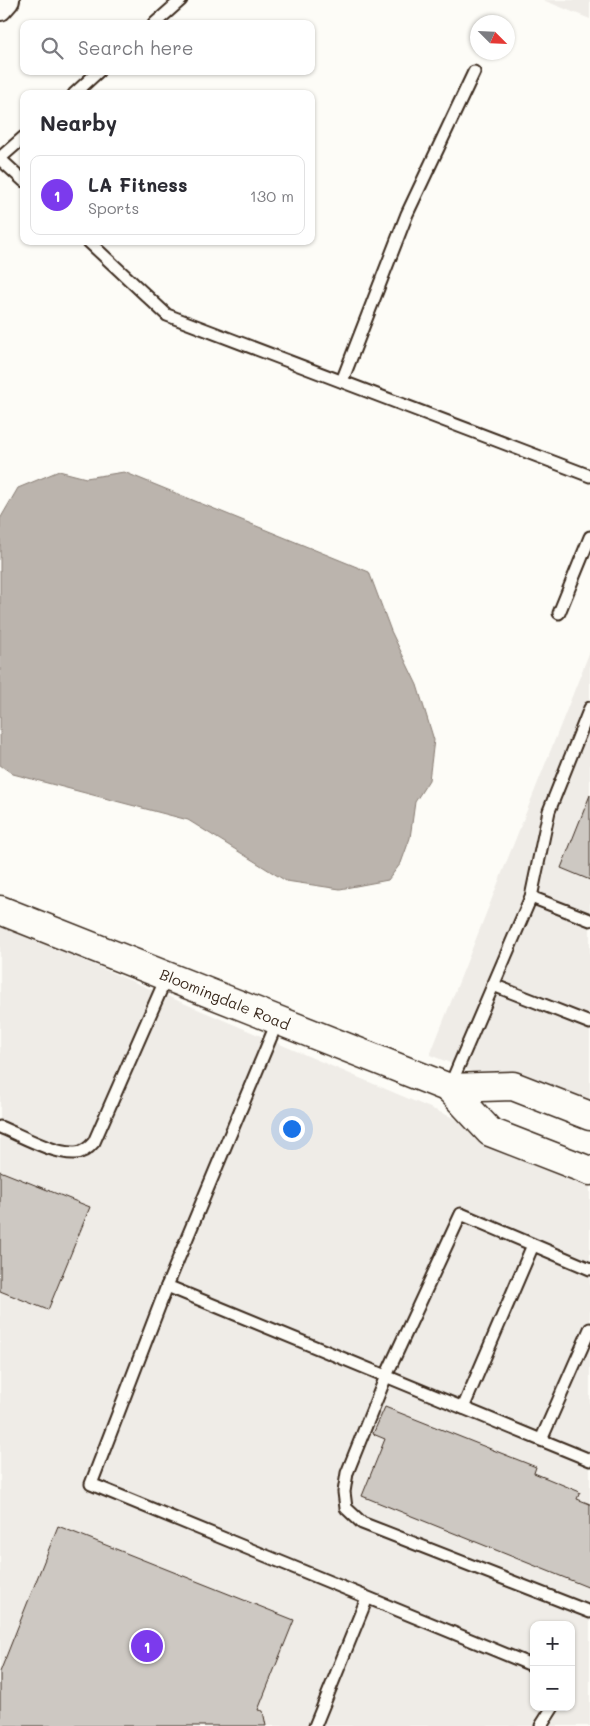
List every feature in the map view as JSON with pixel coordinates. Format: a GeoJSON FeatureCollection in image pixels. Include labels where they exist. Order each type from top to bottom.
{"type":"FeatureCollection","features":[{"type":"Feature","properties":{"kind":"main road","name":"Bloomingdale Road"},"geometry":{"type":"LineString","coordinates":[[1,913],[167,976],[450,1088],[513,1086],[590,1116]]}},
{"type":"Feature","properties":{"kind":"main road","name":"Bloomingdale Road"},"geometry":{"type":"LineString","coordinates":[[450,1088],[490,1132],[590,1171]]}},
{"type":"Feature","properties":{"kind":"street"},"geometry":{"type":"LineString","coordinates":[[0,8],[8,0]]}},
{"type":"Feature","properties":{"kind":"lane"},"geometry":{"type":"LineString","coordinates":[[158,20],[181,0]]}},
{"type":"Feature","properties":{"kind":"lane"},"geometry":{"type":"LineString","coordinates":[[342,381],[407,214],[474,72]]}},
{"type":"Feature","properties":{"kind":"lane"},"geometry":{"type":"LineString","coordinates":[[79,90],[95,75]]}},
{"type":"Feature","properties":{"kind":"lane"},"geometry":{"type":"LineString","coordinates":[[20,140],[0,158],[20,177]]}},
{"type":"Feature","properties":{"kind":"lane"},"geometry":{"type":"LineString","coordinates":[[92,245],[167,315],[590,476]]}},
{"type":"Feature","properties":{"kind":"lane"},"geometry":{"type":"LineString","coordinates":[[559,613],[590,538]]}},
{"type":"Feature","properties":{"kind":"lane"},"geometry":{"type":"LineString","coordinates":[[450,1088],[492,985],[531,897],[549,811],[590,708]]}},
{"type":"Feature","properties":{"kind":"lane"},"geometry":{"type":"LineString","coordinates":[[531,897],[590,920]]}},
{"type":"Feature","properties":{"kind":"lane"},"geometry":{"type":"LineString","coordinates":[[0,1127],[54,1149],[75,1154],[87,1150],[94,1142],[167,976]]}},
{"type":"Feature","properties":{"kind":"lane"},"geometry":{"type":"LineString","coordinates":[[492,985],[590,1022]]}},
{"type":"Feature","properties":{"kind":"lane"},"geometry":{"type":"LineString","coordinates":[[278,1020],[167,1286],[91,1484],[530,1664]]}},
{"type":"Feature","properties":{"kind":"lane"},"geometry":{"type":"LineString","coordinates":[[590,1269],[461,1214],[386,1376],[347,1473],[344,1492],[346,1508],[362,1523],[590,1612]]}},
{"type":"Feature","properties":{"kind":"lane"},"geometry":{"type":"LineString","coordinates":[[463,1408],[533,1245]]}},
{"type":"Feature","properties":{"kind":"lane"},"geometry":{"type":"LineString","coordinates":[[167,1286],[590,1460]]}},
{"type":"Feature","properties":{"kind":"lane"},"geometry":{"type":"LineString","coordinates":[[541,1440],[590,1329]]}},
{"type":"Feature","properties":{"kind":"lane"},"geometry":{"type":"LineString","coordinates":[[315,1726],[367,1598]]}},
{"type":"Feature","properties":{"kind":"lane"},"geometry":{"type":"LineString","coordinates":[[541,1726],[550,1711]]}},
{"type":"Feature","properties":{"kind":"shaded area"},"geometry":{"type":"Polygon","coordinates":[[[543,0],[590,0],[590,19],[543,0]]]}},
{"type":"Feature","properties":{"kind":"shaded area"},"geometry":{"type":"Polygon","coordinates":[[[59,471],[86,478],[124,472],[369,572],[391,631],[417,685],[434,740],[429,780],[415,802],[410,838],[401,863],[388,880],[340,889],[286,881],[188,820],[13,774],[0,765],[0,519],[18,488],[59,471]]]}},
{"type":"Feature","properties":{"kind":"shaded area"},"geometry":{"type":"Polygon","coordinates":[[[590,651],[590,1119],[430,1055],[590,651]]]}},
{"type":"Feature","properties":{"kind":"shaded area"},"geometry":{"type":"Polygon","coordinates":[[[0,925],[590,1176],[590,1726],[0,1726],[0,925]]]}},
{"type":"Feature","properties":{"kind":"building"},"geometry":{"type":"Polygon","coordinates":[[[590,795],[590,880],[561,868],[590,795]]]}},
{"type":"Feature","properties":{"kind":"building"},"geometry":{"type":"Polygon","coordinates":[[[0,1171],[90,1207],[48,1310],[0,1291],[0,1171]]]}},
{"type":"Feature","properties":{"kind":"building"},"geometry":{"type":"Polygon","coordinates":[[[385,1407],[536,1467],[534,1473],[580,1492],[577,1499],[590,1504],[590,1588],[362,1496],[385,1439],[373,1434],[385,1407]]]}},
{"type":"Feature","properties":{"kind":"building"},"geometry":{"type":"Polygon","coordinates":[[[58,1526],[294,1620],[258,1710],[263,1711],[266,1726],[0,1726],[0,1672],[58,1526]]]}},
{"type":"Feature","properties":{"kind":"place","name":"LA Fitness"},"geometry":{"type":"Point","coordinates":[147,1646]}}]}
